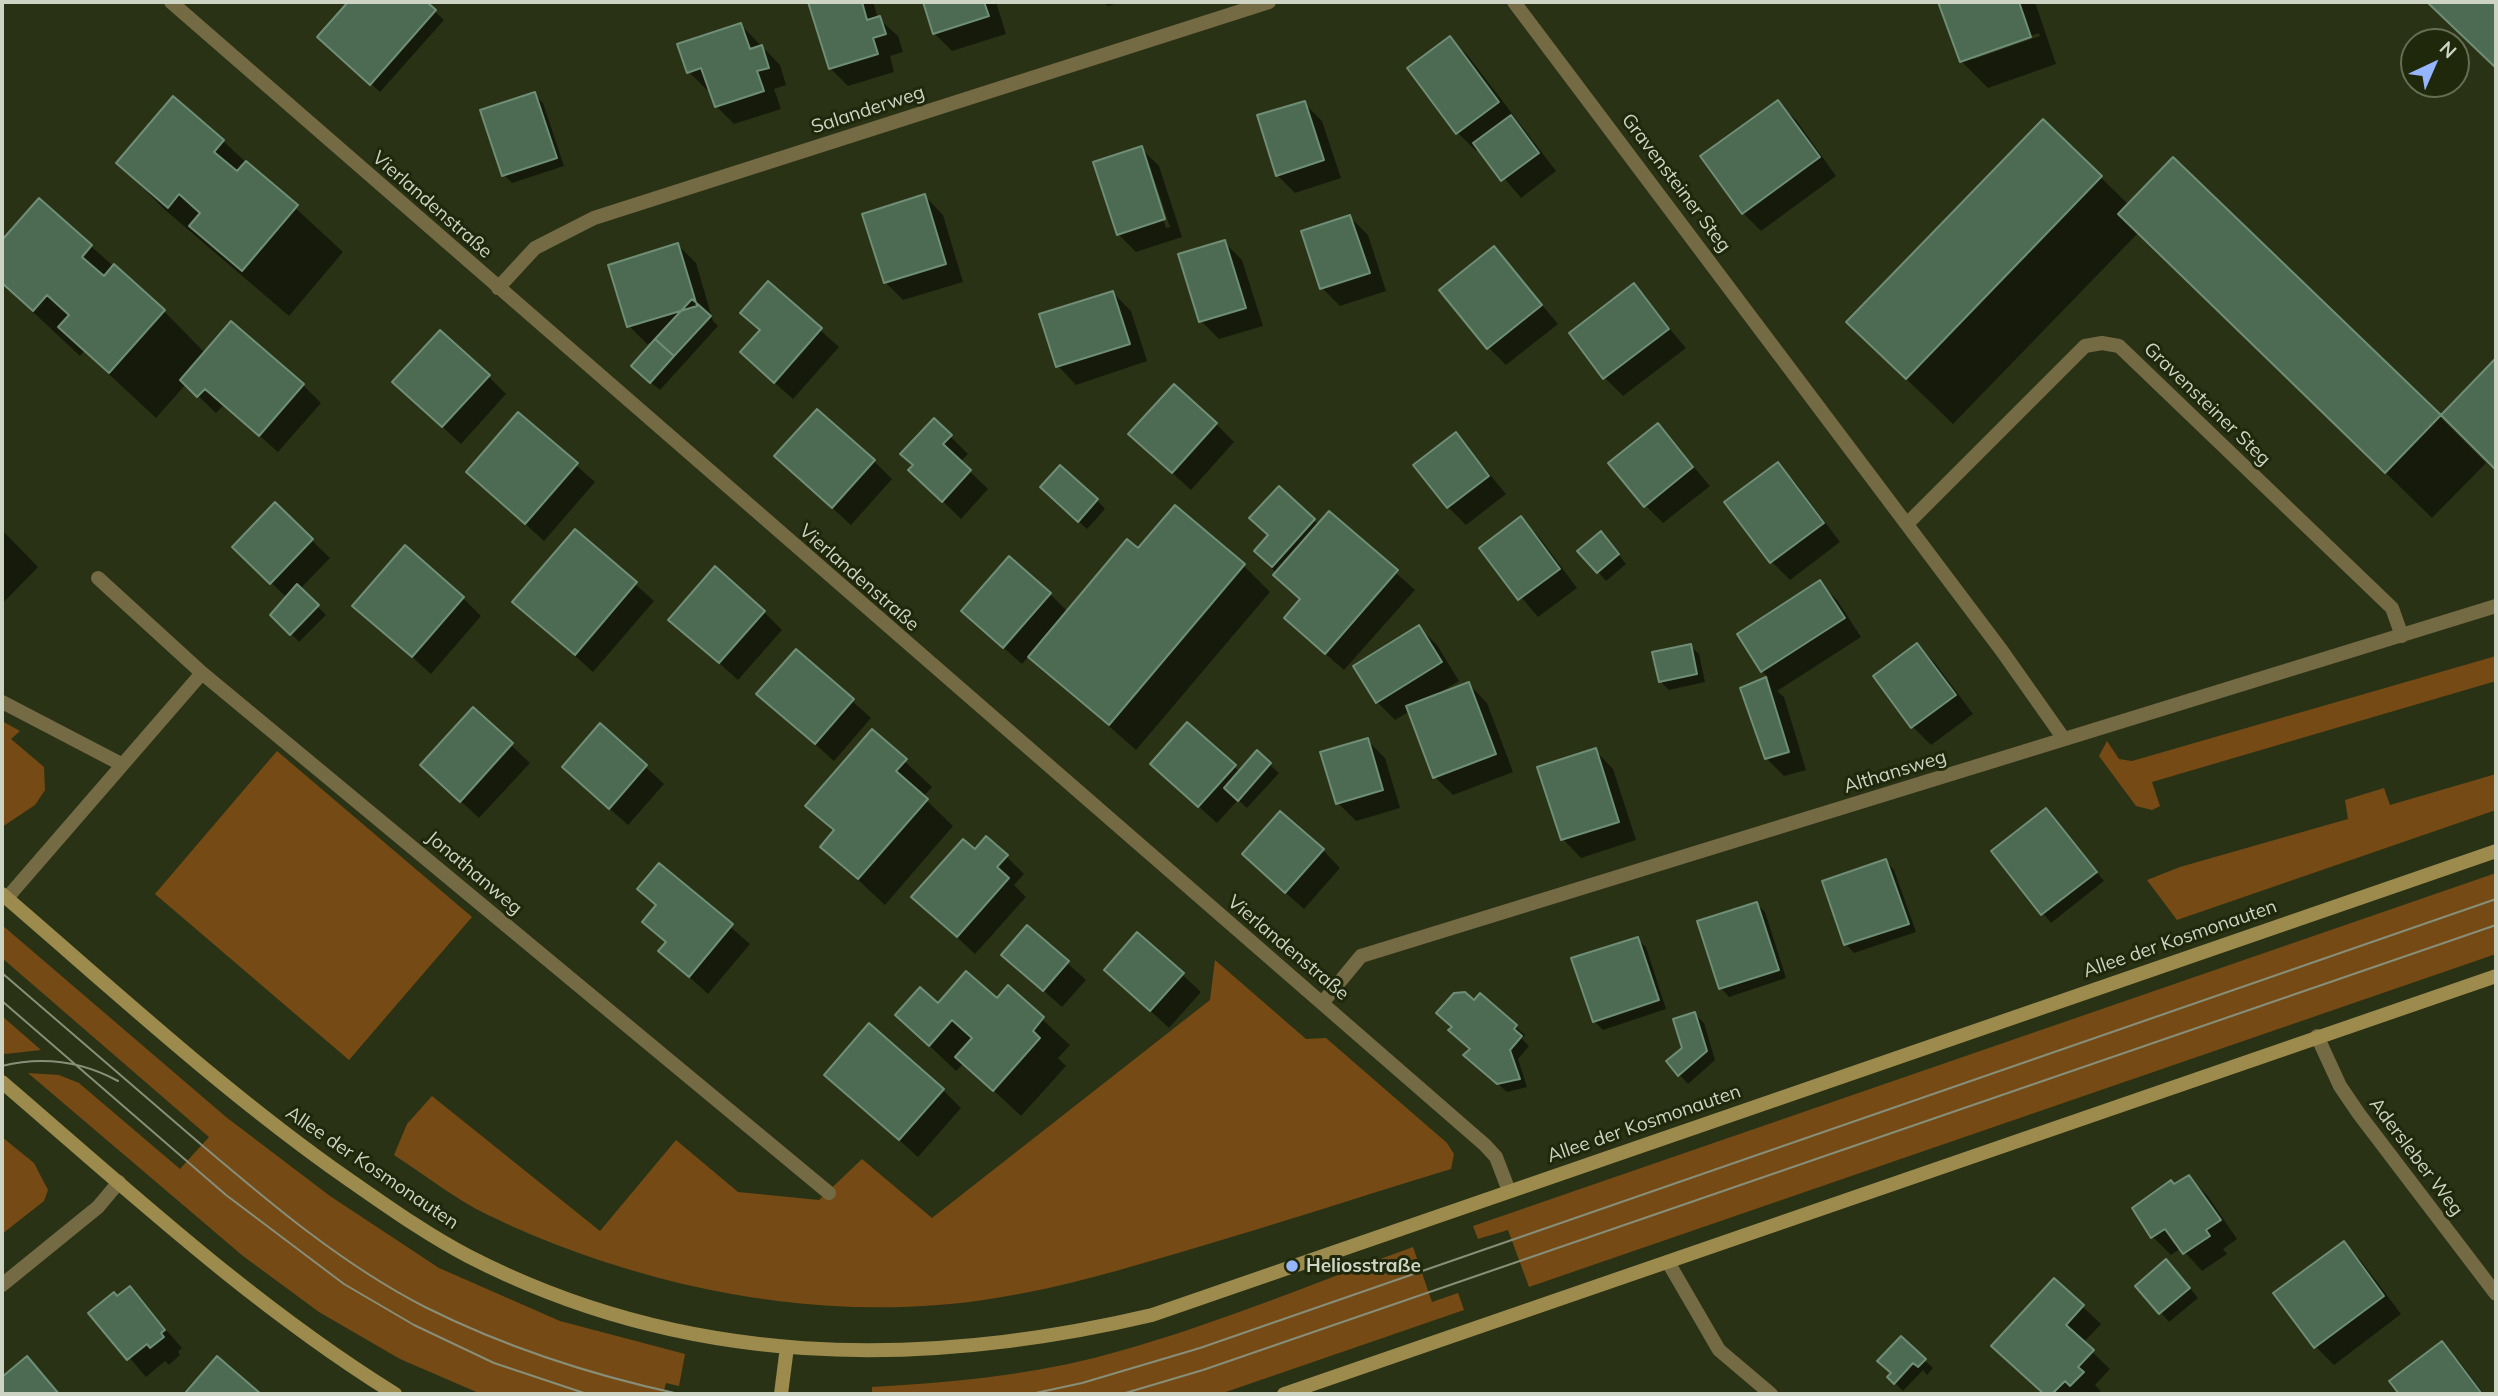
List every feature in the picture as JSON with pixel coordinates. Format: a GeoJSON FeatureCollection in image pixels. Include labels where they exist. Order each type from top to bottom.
{"type":"FeatureCollection","features":[{"type":"Feature","properties":{"kind":"main road","name":"Allee der Kosmonauten"},"geometry":{"type":"LineString","coordinates":[[4,896],[233,1092],[285,1133],[402,1217],[468,1255],[537,1287],[610,1312],[706,1337],[787,1348],[859,1351],[977,1347],[1046,1338],[1152,1315],[2496,850]]}},
{"type":"Feature","properties":{"kind":"main road"},"geometry":{"type":"LineString","coordinates":[[1284,1394],[2496,976]]}},
{"type":"Feature","properties":{"kind":"main road"},"geometry":{"type":"LineString","coordinates":[[2,1082],[219,1268],[330,1354],[395,1394]]}},
{"type":"Feature","properties":{"kind":"main road"},"geometry":{"type":"LineString","coordinates":[[781,1394],[787,1348]]}},
{"type":"Feature","properties":{"kind":"street","name":"Vierlandenstraße"},"geometry":{"type":"LineString","coordinates":[[171,2],[1084,799],[1323,1002],[1485,1145],[1496,1157],[1509,1191]]}},
{"type":"Feature","properties":{"kind":"street","name":"Salanderweg"},"geometry":{"type":"LineString","coordinates":[[498,288],[535,248],[588,220],[1269,2]]}},
{"type":"Feature","properties":{"kind":"street","name":"Gravensteiner Steg"},"geometry":{"type":"LineString","coordinates":[[1514,2],[1907,524],[2064,738]]}},
{"type":"Feature","properties":{"kind":"street","name":"Gravensteiner Steg"},"geometry":{"type":"LineString","coordinates":[[1907,524],[2085,346],[2102,343],[2119,346],[2392,608],[2402,636]]}},
{"type":"Feature","properties":{"kind":"street","name":"Jonathanweg"},"geometry":{"type":"LineString","coordinates":[[98,578],[202,673],[829,1193]]}},
{"type":"Feature","properties":{"kind":"street","name":"Althansweg"},"geometry":{"type":"LineString","coordinates":[[1323,1002],[1361,956],[2496,606]]}},
{"type":"Feature","properties":{"kind":"street"},"geometry":{"type":"LineString","coordinates":[[4,896],[202,673]]}},
{"type":"Feature","properties":{"kind":"street"},"geometry":{"type":"LineString","coordinates":[[2,702],[121,764]]}},
{"type":"Feature","properties":{"kind":"street","name":"Adersleber Weg"},"geometry":{"type":"LineString","coordinates":[[2317,1036],[2340,1086],[2359,1115],[2496,1294]]}},
{"type":"Feature","properties":{"kind":"street"},"geometry":{"type":"LineString","coordinates":[[2,1285],[98,1207],[119,1182]]}},
{"type":"Feature","properties":{"kind":"street"},"geometry":{"type":"LineString","coordinates":[[1668,1262],[1719,1350],[1771,1394]]}},
{"type":"Feature","properties":{"kind":"shaded area"},"geometry":{"type":"Polygon","coordinates":[[[2496,656],[2496,681],[2152,782],[2160,806],[2152,810],[2136,806],[2099,756],[2107,741],[2119,759],[2132,761],[2496,656]]]}},
{"type":"Feature","properties":{"kind":"shaded area"},"geometry":{"type":"Polygon","coordinates":[[[2,721],[20,731],[11,739],[44,767],[45,790],[35,805],[2,827],[2,721]]]}},
{"type":"Feature","properties":{"kind":"shaded area"},"geometry":{"type":"Polygon","coordinates":[[[277,751],[472,917],[349,1060],[155,894],[277,751]]]}},
{"type":"Feature","properties":{"kind":"shaded area"},"geometry":{"type":"Polygon","coordinates":[[[2496,774],[2496,810],[2177,920],[2147,880],[2180,867],[2348,819],[2345,800],[2384,788],[2390,805],[2496,774]]]}},
{"type":"Feature","properties":{"kind":"shaded area"},"geometry":{"type":"Polygon","coordinates":[[[2496,873],[2496,954],[1529,1287],[1508,1230],[1478,1239],[1473,1226],[2496,873]]]}},
{"type":"Feature","properties":{"kind":"shaded area"},"geometry":{"type":"Polygon","coordinates":[[[2,925],[226,1117],[330,1196],[439,1268],[560,1321],[685,1354],[679,1386],[666,1383],[663,1394],[481,1394],[400,1359],[319,1312],[243,1256],[28,1073],[59,1075],[79,1083],[180,1169],[209,1137],[2,958],[2,925]]]}},
{"type":"Feature","properties":{"kind":"shaded area"},"geometry":{"type":"Polygon","coordinates":[[[1215,960],[1306,1039],[1326,1038],[1447,1143],[1454,1154],[1451,1169],[1218,1241],[1068,1283],[1020,1294],[932,1306],[867,1307],[801,1304],[736,1295],[671,1281],[608,1263],[547,1241],[476,1209],[394,1155],[407,1124],[432,1096],[600,1231],[676,1140],[738,1192],[819,1200],[862,1159],[932,1218],[1210,1000],[1215,960]]]}},
{"type":"Feature","properties":{"kind":"shaded area"},"geometry":{"type":"Polygon","coordinates":[[[2,1016],[41,1050],[5,1054],[2,1051],[2,1016]]]}},
{"type":"Feature","properties":{"kind":"shaded area"},"geometry":{"type":"Polygon","coordinates":[[[2,1137],[34,1163],[48,1190],[44,1201],[2,1234],[2,1137]]]}},
{"type":"Feature","properties":{"kind":"shaded area"},"geometry":{"type":"Polygon","coordinates":[[[1413,1247],[1432,1302],[1458,1293],[1464,1310],[1220,1394],[872,1394],[872,1387],[984,1378],[1039,1370],[1135,1347],[1215,1321],[1413,1247]]]}},
{"type":"Feature","properties":{"kind":"building"},"geometry":{"type":"Polygon","coordinates":[[[348,2],[427,2],[436,10],[370,85],[317,37],[348,2]]]}},
{"type":"Feature","properties":{"kind":"building"},"geometry":{"type":"Polygon","coordinates":[[[808,2],[862,2],[867,20],[880,16],[886,34],[873,38],[878,54],[829,69],[808,2]]]}},
{"type":"Feature","properties":{"kind":"building"},"geometry":{"type":"Polygon","coordinates":[[[923,2],[984,2],[989,16],[933,34],[923,2]]]}},
{"type":"Feature","properties":{"kind":"building"},"geometry":{"type":"Polygon","coordinates":[[[1938,2],[2019,2],[2031,37],[1960,62],[1938,2]]]}},
{"type":"Feature","properties":{"kind":"building"},"geometry":{"type":"Polygon","coordinates":[[[2427,2],[2496,2],[2496,68],[2470,43],[2470,28],[2454,28],[2427,2]]]}},
{"type":"Feature","properties":{"kind":"building"},"geometry":{"type":"Polygon","coordinates":[[[741,23],[750,49],[762,45],[769,68],[757,71],[764,91],[715,107],[701,68],[687,73],[677,44],[741,23]]]}},
{"type":"Feature","properties":{"kind":"building"},"geometry":{"type":"Polygon","coordinates":[[[1450,36],[1499,102],[1456,134],[1407,68],[1450,36]]]}},
{"type":"Feature","properties":{"kind":"building"},"geometry":{"type":"Polygon","coordinates":[[[535,92],[557,158],[502,176],[480,110],[535,92]]]}},
{"type":"Feature","properties":{"kind":"building"},"geometry":{"type":"Polygon","coordinates":[[[173,96],[224,140],[214,152],[237,171],[246,161],[298,205],[242,271],[189,226],[200,213],[179,194],[168,208],[116,163],[173,96]]]}},
{"type":"Feature","properties":{"kind":"building"},"geometry":{"type":"Polygon","coordinates":[[[1778,100],[1820,157],[1742,214],[1700,156],[1778,100]]]}},
{"type":"Feature","properties":{"kind":"building"},"geometry":{"type":"Polygon","coordinates":[[[1305,101],[1324,160],[1276,176],[1257,115],[1305,101]]]}},
{"type":"Feature","properties":{"kind":"building"},"geometry":{"type":"Polygon","coordinates":[[[1511,115],[1539,153],[1501,181],[1473,143],[1511,115]]]}},
{"type":"Feature","properties":{"kind":"building"},"geometry":{"type":"Polygon","coordinates":[[[2043,119],[2102,176],[1906,379],[1846,322],[2043,119]]]}},
{"type":"Feature","properties":{"kind":"building"},"geometry":{"type":"Polygon","coordinates":[[[1142,146],[1165,219],[1117,235],[1093,162],[1142,146]]]}},
{"type":"Feature","properties":{"kind":"building"},"geometry":{"type":"Polygon","coordinates":[[[2173,157],[2441,415],[2385,473],[2118,214],[2173,157]]]}},
{"type":"Feature","properties":{"kind":"building"},"geometry":{"type":"Polygon","coordinates":[[[925,194],[946,264],[884,283],[862,214],[925,194]]]}},
{"type":"Feature","properties":{"kind":"building"},"geometry":{"type":"Polygon","coordinates":[[[39,198],[92,245],[82,257],[104,276],[114,264],[165,310],[109,373],[58,327],[69,315],[47,295],[33,311],[2,283],[2,240],[39,198]]]}},
{"type":"Feature","properties":{"kind":"building"},"geometry":{"type":"Polygon","coordinates":[[[1350,215],[1370,273],[1320,289],[1301,231],[1350,215]]]}},
{"type":"Feature","properties":{"kind":"building"},"geometry":{"type":"Polygon","coordinates":[[[1225,240],[1246,308],[1199,322],[1178,254],[1225,240]]]}},
{"type":"Feature","properties":{"kind":"building"},"geometry":{"type":"Polygon","coordinates":[[[678,243],[697,306],[627,327],[608,265],[678,243]]]}},
{"type":"Feature","properties":{"kind":"building"},"geometry":{"type":"Polygon","coordinates":[[[1494,246],[1542,305],[1487,349],[1439,290],[1494,246]]]}},
{"type":"Feature","properties":{"kind":"building"},"geometry":{"type":"Polygon","coordinates":[[[768,281],[822,328],[774,383],[740,352],[760,330],[740,313],[768,281]]]}},
{"type":"Feature","properties":{"kind":"building"},"geometry":{"type":"Polygon","coordinates":[[[1634,283],[1669,329],[1603,379],[1569,333],[1634,283]]]}},
{"type":"Feature","properties":{"kind":"building"},"geometry":{"type":"Polygon","coordinates":[[[1113,291],[1130,344],[1056,367],[1039,314],[1113,291]]]}},
{"type":"Feature","properties":{"kind":"building"},"geometry":{"type":"Polygon","coordinates":[[[692,299],[711,316],[674,356],[655,339],[692,299]]]}},
{"type":"Feature","properties":{"kind":"building"},"geometry":{"type":"Polygon","coordinates":[[[231,321],[304,384],[259,436],[205,389],[197,397],[180,380],[231,321]]]}},
{"type":"Feature","properties":{"kind":"building"},"geometry":{"type":"Polygon","coordinates":[[[440,330],[490,375],[442,427],[392,382],[440,330]]]}},
{"type":"Feature","properties":{"kind":"building"},"geometry":{"type":"Polygon","coordinates":[[[655,339],[674,356],[650,383],[631,366],[655,339]]]}},
{"type":"Feature","properties":{"kind":"building"},"geometry":{"type":"Polygon","coordinates":[[[2496,358],[2496,470],[2441,415],[2496,358]]]}},
{"type":"Feature","properties":{"kind":"building"},"geometry":{"type":"Polygon","coordinates":[[[1174,384],[1217,423],[1172,473],[1128,434],[1174,384]]]}},
{"type":"Feature","properties":{"kind":"building"},"geometry":{"type":"Polygon","coordinates":[[[817,409],[875,460],[832,508],[774,456],[817,409]]]}},
{"type":"Feature","properties":{"kind":"building"},"geometry":{"type":"Polygon","coordinates":[[[518,412],[578,463],[525,524],[466,472],[518,412]]]}},
{"type":"Feature","properties":{"kind":"building"},"geometry":{"type":"Polygon","coordinates":[[[934,418],[952,435],[943,444],[971,470],[942,502],[908,470],[913,465],[900,454],[934,418]]]}},
{"type":"Feature","properties":{"kind":"building"},"geometry":{"type":"Polygon","coordinates":[[[1658,423],[1693,467],[1644,507],[1608,463],[1658,423]]]}},
{"type":"Feature","properties":{"kind":"building"},"geometry":{"type":"Polygon","coordinates":[[[1456,432],[1489,476],[1447,508],[1413,465],[1456,432]]]}},
{"type":"Feature","properties":{"kind":"building"},"geometry":{"type":"Polygon","coordinates":[[[1778,462],[1824,523],[1770,563],[1724,502],[1778,462]]]}},
{"type":"Feature","properties":{"kind":"building"},"geometry":{"type":"Polygon","coordinates":[[[1060,465],[1098,499],[1078,522],[1040,487],[1060,465]]]}},
{"type":"Feature","properties":{"kind":"building"},"geometry":{"type":"Polygon","coordinates":[[[1279,486],[1315,519],[1272,567],[1254,551],[1268,535],[1249,518],[1279,486]]]}},
{"type":"Feature","properties":{"kind":"building"},"geometry":{"type":"Polygon","coordinates":[[[275,502],[313,539],[270,584],[232,547],[275,502]]]}},
{"type":"Feature","properties":{"kind":"building"},"geometry":{"type":"Polygon","coordinates":[[[1175,505],[1245,564],[1109,725],[1028,657],[1127,539],[1138,548],[1175,505]]]}},
{"type":"Feature","properties":{"kind":"building"},"geometry":{"type":"Polygon","coordinates":[[[1329,511],[1398,570],[1325,654],[1284,618],[1300,599],[1273,575],[1329,511]]]}},
{"type":"Feature","properties":{"kind":"building"},"geometry":{"type":"Polygon","coordinates":[[[1521,516],[1560,569],[1518,600],[1479,548],[1521,516]]]}},
{"type":"Feature","properties":{"kind":"building"},"geometry":{"type":"Polygon","coordinates":[[[575,529],[637,582],[575,655],[512,602],[575,529]]]}},
{"type":"Feature","properties":{"kind":"building"},"geometry":{"type":"Polygon","coordinates":[[[1601,531],[1619,554],[1597,573],[1577,551],[1601,531]]]}},
{"type":"Feature","properties":{"kind":"building"},"geometry":{"type":"Polygon","coordinates":[[[405,545],[464,597],[412,657],[352,606],[405,545]]]}},
{"type":"Feature","properties":{"kind":"building"},"geometry":{"type":"Polygon","coordinates":[[[1009,556],[1051,593],[1003,648],[961,611],[1009,556]]]}},
{"type":"Feature","properties":{"kind":"building"},"geometry":{"type":"Polygon","coordinates":[[[715,566],[765,611],[719,663],[668,620],[715,566]]]}},
{"type":"Feature","properties":{"kind":"building"},"geometry":{"type":"Polygon","coordinates":[[[1820,580],[1845,618],[1761,672],[1737,634],[1820,580]]]}},
{"type":"Feature","properties":{"kind":"building"},"geometry":{"type":"Polygon","coordinates":[[[297,584],[319,605],[290,635],[270,615],[297,584]]]}},
{"type":"Feature","properties":{"kind":"building"},"geometry":{"type":"Polygon","coordinates":[[[1419,625],[1442,662],[1376,703],[1353,666],[1419,625]]]}},
{"type":"Feature","properties":{"kind":"building"},"geometry":{"type":"Polygon","coordinates":[[[1917,643],[1956,695],[1911,728],[1873,676],[1917,643]]]}},
{"type":"Feature","properties":{"kind":"building"},"geometry":{"type":"Polygon","coordinates":[[[1691,644],[1697,674],[1659,682],[1652,652],[1691,644]]]}},
{"type":"Feature","properties":{"kind":"building"},"geometry":{"type":"Polygon","coordinates":[[[796,649],[854,699],[815,744],[756,694],[796,649]]]}},
{"type":"Feature","properties":{"kind":"building"},"geometry":{"type":"Polygon","coordinates":[[[1766,677],[1789,752],[1765,759],[1740,688],[1766,677]]]}},
{"type":"Feature","properties":{"kind":"building"},"geometry":{"type":"Polygon","coordinates":[[[1469,682],[1496,754],[1433,778],[1406,706],[1469,682]]]}},
{"type":"Feature","properties":{"kind":"building"},"geometry":{"type":"Polygon","coordinates":[[[473,707],[513,743],[460,802],[420,765],[473,707]]]}},
{"type":"Feature","properties":{"kind":"building"},"geometry":{"type":"Polygon","coordinates":[[[1187,722],[1236,765],[1198,807],[1150,764],[1187,722]]]}},
{"type":"Feature","properties":{"kind":"building"},"geometry":{"type":"Polygon","coordinates":[[[600,723],[647,765],[609,809],[562,767],[600,723]]]}},
{"type":"Feature","properties":{"kind":"building"},"geometry":{"type":"Polygon","coordinates":[[[872,729],[907,759],[896,771],[928,799],[858,879],[820,847],[834,830],[805,806],[872,729]]]}},
{"type":"Feature","properties":{"kind":"building"},"geometry":{"type":"Polygon","coordinates":[[[1368,738],[1383,790],[1336,804],[1320,752],[1368,738]]]}},
{"type":"Feature","properties":{"kind":"building"},"geometry":{"type":"Polygon","coordinates":[[[1596,748],[1619,822],[1561,840],[1537,767],[1596,748]]]}},
{"type":"Feature","properties":{"kind":"building"},"geometry":{"type":"Polygon","coordinates":[[[1257,750],[1271,763],[1238,801],[1224,788],[1257,750]]]}},
{"type":"Feature","properties":{"kind":"building"},"geometry":{"type":"Polygon","coordinates":[[[2046,808],[2097,872],[2041,915],[1991,851],[2046,808]]]}},
{"type":"Feature","properties":{"kind":"building"},"geometry":{"type":"Polygon","coordinates":[[[1280,811],[1324,849],[1285,893],[1242,854],[1280,811]]]}},
{"type":"Feature","properties":{"kind":"building"},"geometry":{"type":"Polygon","coordinates":[[[986,836],[1008,855],[997,867],[1009,878],[957,937],[911,897],[963,839],[975,849],[986,836]]]}},
{"type":"Feature","properties":{"kind":"building"},"geometry":{"type":"Polygon","coordinates":[[[1886,859],[1909,924],[1844,945],[1822,881],[1886,859]]]}},
{"type":"Feature","properties":{"kind":"building"},"geometry":{"type":"Polygon","coordinates":[[[659,863],[733,924],[689,977],[658,951],[666,942],[642,922],[656,905],[637,889],[659,863]]]}},
{"type":"Feature","properties":{"kind":"building"},"geometry":{"type":"Polygon","coordinates":[[[1757,902],[1779,970],[1719,989],[1697,921],[1757,902]]]}},
{"type":"Feature","properties":{"kind":"building"},"geometry":{"type":"Polygon","coordinates":[[[1027,925],[1069,961],[1043,991],[1001,955],[1027,925]]]}},
{"type":"Feature","properties":{"kind":"building"},"geometry":{"type":"Polygon","coordinates":[[[1137,932],[1184,973],[1150,1011],[1104,970],[1137,932]]]}},
{"type":"Feature","properties":{"kind":"building"},"geometry":{"type":"Polygon","coordinates":[[[1638,937],[1659,1000],[1593,1022],[1571,958],[1638,937]]]}},
{"type":"Feature","properties":{"kind":"building"},"geometry":{"type":"Polygon","coordinates":[[[966,971],[997,998],[1008,985],[1044,1017],[1033,1031],[1040,1038],[993,1091],[955,1057],[972,1038],[952,1020],[929,1046],[895,1015],[920,987],[938,1003],[966,971]]]}},
{"type":"Feature","properties":{"kind":"building"},"geometry":{"type":"Polygon","coordinates":[[[1465,992],[1474,1000],[1480,993],[1517,1025],[1514,1029],[1522,1036],[1510,1050],[1520,1079],[1497,1084],[1463,1055],[1470,1049],[1448,1030],[1452,1027],[1436,1013],[1454,993],[1465,992]]]}},
{"type":"Feature","properties":{"kind":"building"},"geometry":{"type":"Polygon","coordinates":[[[1695,1012],[1707,1051],[1678,1076],[1666,1061],[1682,1048],[1673,1019],[1695,1012]]]}},
{"type":"Feature","properties":{"kind":"building"},"geometry":{"type":"Polygon","coordinates":[[[869,1023],[944,1089],[899,1140],[824,1075],[869,1023]]]}},
{"type":"Feature","properties":{"kind":"building"},"geometry":{"type":"Polygon","coordinates":[[[2189,1175],[2221,1220],[2206,1230],[2210,1236],[2183,1254],[2165,1229],[2151,1238],[2132,1208],[2171,1180],[2174,1184],[2189,1175]]]}},
{"type":"Feature","properties":{"kind":"building"},"geometry":{"type":"Polygon","coordinates":[[[2344,1241],[2384,1296],[2314,1348],[2273,1293],[2344,1241]]]}},
{"type":"Feature","properties":{"kind":"building"},"geometry":{"type":"Polygon","coordinates":[[[2166,1259],[2190,1288],[2159,1314],[2135,1286],[2166,1259]]]}},
{"type":"Feature","properties":{"kind":"building"},"geometry":{"type":"Polygon","coordinates":[[[2054,1278],[2084,1305],[2066,1325],[2094,1350],[2078,1367],[2084,1372],[2070,1386],[2065,1381],[2052,1394],[2044,1394],[1991,1346],[2054,1278]]]}},
{"type":"Feature","properties":{"kind":"building"},"geometry":{"type":"Polygon","coordinates":[[[130,1286],[165,1330],[161,1333],[164,1337],[150,1348],[147,1344],[127,1360],[88,1313],[114,1292],[117,1296],[130,1286]]]}},
{"type":"Feature","properties":{"kind":"building"},"geometry":{"type":"Polygon","coordinates":[[[1901,1336],[1926,1359],[1918,1367],[1913,1363],[1894,1384],[1887,1377],[1891,1373],[1877,1361],[1901,1336]]]}},
{"type":"Feature","properties":{"kind":"building"},"geometry":{"type":"Polygon","coordinates":[[[2442,1341],[2482,1394],[2399,1394],[2389,1381],[2442,1341]]]}},
{"type":"Feature","properties":{"kind":"building"},"geometry":{"type":"Polygon","coordinates":[[[27,1356],[59,1394],[2,1394],[2,1377],[27,1356]]]}},
{"type":"Feature","properties":{"kind":"building"},"geometry":{"type":"Polygon","coordinates":[[[217,1356],[261,1394],[186,1392],[217,1356]]]}},
{"type":"Feature","properties":{"kind":"tram line"},"geometry":{"type":"LineString","coordinates":[[1031,1394],[1082,1383],[1200,1348],[2496,899]]}},
{"type":"Feature","properties":{"kind":"tram line"},"geometry":{"type":"LineString","coordinates":[[1122,1394],[1203,1370],[2496,925]]}},
{"type":"Feature","properties":{"kind":"tram line"},"geometry":{"type":"LineString","coordinates":[[2,973],[245,1182],[332,1250],[393,1290],[455,1321],[517,1347],[581,1369],[679,1394]]}},
{"type":"Feature","properties":{"kind":"tram line"},"geometry":{"type":"LineString","coordinates":[[2,1001],[226,1195],[344,1284],[414,1325],[494,1363],[587,1394]]}},
{"type":"Feature","properties":{"kind":"tram line"},"geometry":{"type":"LineString","coordinates":[[2,1066],[32,1061],[62,1062],[90,1069],[118,1081]]}},
{"type":"Feature","properties":{"kind":"place","name":"Heliosstraße"},"geometry":{"type":"Point","coordinates":[1292,1266]}}]}
